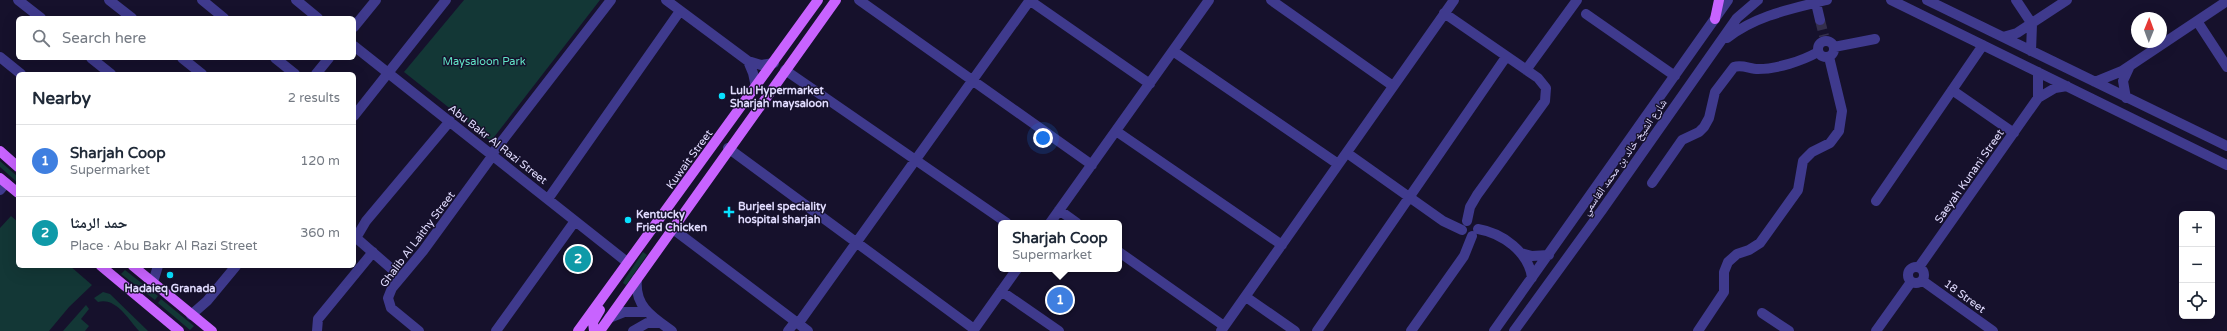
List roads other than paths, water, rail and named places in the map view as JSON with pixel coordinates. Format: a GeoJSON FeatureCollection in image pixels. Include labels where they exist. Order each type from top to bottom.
{"type":"FeatureCollection","features":[{"type":"Feature","properties":{"kind":"main road","name":"Kuwait Street"},"geometry":{"type":"LineString","coordinates":[[578,331],[604,293],[774,63],[818,0]]}},
{"type":"Feature","properties":{"kind":"main road"},"geometry":{"type":"LineString","coordinates":[[811,34],[814,23],[826,0]]}},
{"type":"Feature","properties":{"kind":"main road"},"geometry":{"type":"LineString","coordinates":[[600,331],[673,229],[728,148],[836,0]]}},
{"type":"Feature","properties":{"kind":"main road"},"geometry":{"type":"LineString","coordinates":[[1715,19],[1719,0]]}},
{"type":"Feature","properties":{"kind":"main road"},"geometry":{"type":"LineString","coordinates":[[0,151],[16,165]]}},
{"type":"Feature","properties":{"kind":"main road"},"geometry":{"type":"LineString","coordinates":[[2,184],[16,192]]}},
{"type":"Feature","properties":{"kind":"main road"},"geometry":{"type":"LineString","coordinates":[[103,268],[179,331]]}},
{"type":"Feature","properties":{"kind":"main road"},"geometry":{"type":"LineString","coordinates":[[136,268],[212,331]]}},
{"type":"Feature","properties":{"kind":"main road"},"geometry":{"type":"LineString","coordinates":[[594,331],[592,322],[602,306],[604,293]]}},
{"type":"Feature","properties":{"kind":"street"},"geometry":{"type":"LineString","coordinates":[[18,0],[38,16]]}},
{"type":"Feature","properties":{"kind":"street"},"geometry":{"type":"LineString","coordinates":[[109,0],[129,16]]}},
{"type":"Feature","properties":{"kind":"street"},"geometry":{"type":"LineString","coordinates":[[202,0],[222,16]]}},
{"type":"Feature","properties":{"kind":"street"},"geometry":{"type":"LineString","coordinates":[[296,0],[316,16]]}},
{"type":"Feature","properties":{"kind":"street"},"geometry":{"type":"LineString","coordinates":[[356,25],[376,0]]}},
{"type":"Feature","properties":{"kind":"street"},"geometry":{"type":"LineString","coordinates":[[356,114],[446,0]]}},
{"type":"Feature","properties":{"kind":"street","name":"Ghalib Al Laithy Street"},"geometry":{"type":"LineString","coordinates":[[419,331],[395,313],[389,304],[389,292],[423,251],[492,155],[611,0]]}},
{"type":"Feature","properties":{"kind":"street"},"geometry":{"type":"LineString","coordinates":[[666,0],[748,61],[761,65],[774,63]]}},
{"type":"Feature","properties":{"kind":"street"},"geometry":{"type":"LineString","coordinates":[[859,0],[1092,165]]}},
{"type":"Feature","properties":{"kind":"street"},"geometry":{"type":"LineString","coordinates":[[788,331],[796,323],[856,241],[1029,0],[1150,84]]}},
{"type":"Feature","properties":{"kind":"street"},"geometry":{"type":"LineString","coordinates":[[1271,0],[1393,86]]}},
{"type":"Feature","properties":{"kind":"street"},"geometry":{"type":"LineString","coordinates":[[1526,70],[1577,0]]}},
{"type":"Feature","properties":{"kind":"street","name":"شارع الشيخ خالد بن محمد القاسمي"},"geometry":{"type":"LineString","coordinates":[[1494,331],[1728,0]]}},
{"type":"Feature","properties":{"kind":"street","name":"شارع الشيخ خالد بن محمد القاسمي"},"geometry":{"type":"LineString","coordinates":[[1514,331],[1602,210],[1737,18],[1758,0]]}},
{"type":"Feature","properties":{"kind":"street"},"geometry":{"type":"LineString","coordinates":[[1761,0],[1766,15]]}},
{"type":"Feature","properties":{"kind":"street"},"geometry":{"type":"LineString","coordinates":[[1719,44],[1743,26],[1766,15],[1827,0]]}},
{"type":"Feature","properties":{"kind":"street"},"geometry":{"type":"LineString","coordinates":[[1891,0],[2227,165]]}},
{"type":"Feature","properties":{"kind":"street"},"geometry":{"type":"LineString","coordinates":[[1927,0],[2166,118],[2227,146]]}},
{"type":"Feature","properties":{"kind":"street"},"geometry":{"type":"LineString","coordinates":[[2016,0],[2032,24],[2031,51]]}},
{"type":"Feature","properties":{"kind":"street"},"geometry":{"type":"LineString","coordinates":[[2003,37],[2012,35],[2032,24],[2068,0]]}},
{"type":"Feature","properties":{"kind":"street"},"geometry":{"type":"LineString","coordinates":[[1052,220],[1150,84],[1205,1]]}},
{"type":"Feature","properties":{"kind":"street"},"geometry":{"type":"LineString","coordinates":[[2094,82],[2114,76],[2131,66],[2227,1]]}},
{"type":"Feature","properties":{"kind":"street"},"geometry":{"type":"LineString","coordinates":[[1816,3],[1820,20]]}},
{"type":"Feature","properties":{"kind":"street"},"geometry":{"type":"LineString","coordinates":[[1122,254],[1223,329],[1347,153],[1448,5],[1506,57],[1543,82],[1547,94],[1545,101],[1477,195],[1470,207],[1465,226],[1466,236],[1475,233],[1502,237],[1521,253],[1530,267],[1532,278]]}},
{"type":"Feature","properties":{"kind":"street"},"geometry":{"type":"LineString","coordinates":[[548,199],[680,11]]}},
{"type":"Feature","properties":{"kind":"street"},"geometry":{"type":"LineString","coordinates":[[1586,14],[1675,76]]}},
{"type":"Feature","properties":{"kind":"street"},"geometry":{"type":"LineString","coordinates":[[2197,21],[2227,67]]}},
{"type":"Feature","properties":{"kind":"street"},"geometry":{"type":"LineString","coordinates":[[1824,38],[1831,42],[1834,47],[1833,53],[1829,57],[1822,56],[1818,52],[1818,46],[1824,38]]}},
{"type":"Feature","properties":{"kind":"street"},"geometry":{"type":"LineString","coordinates":[[1834,47],[1875,40]]}},
{"type":"Feature","properties":{"kind":"street"},"geometry":{"type":"LineString","coordinates":[[1876,201],[1982,45]]}},
{"type":"Feature","properties":{"kind":"street","name":"Abu Bakr Al Razi Street"},"geometry":{"type":"LineString","coordinates":[[356,48],[627,262]]}},
{"type":"Feature","properties":{"kind":"street"},"geometry":{"type":"LineString","coordinates":[[1173,51],[1338,164]]}},
{"type":"Feature","properties":{"kind":"street"},"geometry":{"type":"LineString","coordinates":[[1652,183],[1682,140],[1704,128],[1709,118],[1715,92],[1734,67],[1742,65],[1757,69],[1768,68],[1802,59],[1818,52]]}},
{"type":"Feature","properties":{"kind":"street"},"geometry":{"type":"LineString","coordinates":[[0,57],[19,72]]}},
{"type":"Feature","properties":{"kind":"street"},"geometry":{"type":"LineString","coordinates":[[1317,331],[1411,197],[1506,57]]}},
{"type":"Feature","properties":{"kind":"street"},"geometry":{"type":"LineString","coordinates":[[1698,331],[1724,292],[1724,272],[1728,262],[1737,254],[1749,250],[1760,243],[1798,190],[1803,162],[1812,152],[1830,143],[1839,131],[1842,111],[1829,57]]}},
{"type":"Feature","properties":{"kind":"street"},"geometry":{"type":"LineString","coordinates":[[94,60],[108,72]]}},
{"type":"Feature","properties":{"kind":"street"},"geometry":{"type":"LineString","coordinates":[[184,60],[200,72]]}},
{"type":"Feature","properties":{"kind":"street"},"geometry":{"type":"LineString","coordinates":[[277,60],[292,72]]}},
{"type":"Feature","properties":{"kind":"street"},"geometry":{"type":"LineString","coordinates":[[318,72],[327,60]]}},
{"type":"Feature","properties":{"kind":"street"},"geometry":{"type":"LineString","coordinates":[[748,61],[753,73],[756,87]]}},
{"type":"Feature","properties":{"kind":"street"},"geometry":{"type":"LineString","coordinates":[[2126,98],[2123,81],[2131,66]]}},
{"type":"Feature","properties":{"kind":"street"},"geometry":{"type":"LineString","coordinates":[[785,70],[1003,220]]}},
{"type":"Feature","properties":{"kind":"street"},"geometry":{"type":"LineString","coordinates":[[2038,72],[2038,98]]}},
{"type":"Feature","properties":{"kind":"street","name":"Saeyah Kunani Street"},"geometry":{"type":"LineString","coordinates":[[1919,267],[2038,98],[2055,88],[2067,86]]}},
{"type":"Feature","properties":{"kind":"street"},"geometry":{"type":"LineString","coordinates":[[1952,90],[2014,133]]}},
{"type":"Feature","properties":{"kind":"street"},"geometry":{"type":"LineString","coordinates":[[2121,113],[2123,106],[2128,103],[2166,118]]}},
{"type":"Feature","properties":{"kind":"street"},"geometry":{"type":"LineString","coordinates":[[356,236],[366,221],[450,121]]}},
{"type":"Feature","properties":{"kind":"street"},"geometry":{"type":"LineString","coordinates":[[1116,130],[1282,245]]}},
{"type":"Feature","properties":{"kind":"street"},"geometry":{"type":"LineString","coordinates":[[728,148],[856,241],[974,330],[1015,272]]}},
{"type":"Feature","properties":{"kind":"street"},"geometry":{"type":"LineString","coordinates":[[1347,153],[1443,221],[1465,226],[1476,223],[1475,233],[1464,256],[1411,331]]}},
{"type":"Feature","properties":{"kind":"street"},"geometry":{"type":"LineString","coordinates":[[1602,210],[1615,182],[1611,175],[1605,175]]}},
{"type":"Feature","properties":{"kind":"street"},"geometry":{"type":"LineString","coordinates":[[1059,210],[1073,220]]}},
{"type":"Feature","properties":{"kind":"street"},"geometry":{"type":"LineString","coordinates":[[496,331],[575,221]]}},
{"type":"Feature","properties":{"kind":"street"},"geometry":{"type":"LineString","coordinates":[[673,229],[808,331]]}},
{"type":"Feature","properties":{"kind":"street"},"geometry":{"type":"LineString","coordinates":[[356,238],[401,277]]}},
{"type":"Feature","properties":{"kind":"street"},"geometry":{"type":"LineString","coordinates":[[317,331],[318,319],[373,252]]}},
{"type":"Feature","properties":{"kind":"street"},"geometry":{"type":"LineString","coordinates":[[1521,253],[1532,256],[1549,255]]}},
{"type":"Feature","properties":{"kind":"street"},"geometry":{"type":"LineString","coordinates":[[1919,267],[1924,272],[1922,281],[1917,284],[1911,282],[1908,278],[1908,272],[1911,268],[1919,267]]}},
{"type":"Feature","properties":{"kind":"street"},"geometry":{"type":"LineString","coordinates":[[153,282],[157,268]]}},
{"type":"Feature","properties":{"kind":"street"},"geometry":{"type":"LineString","coordinates":[[192,315],[207,301],[234,268]]}},
{"type":"Feature","properties":{"kind":"street"},"geometry":{"type":"LineString","coordinates":[[637,279],[639,300],[647,312],[672,331]]}},
{"type":"Feature","properties":{"kind":"street","name":"18 Street"},"geometry":{"type":"LineString","coordinates":[[1922,281],[1993,331]]}},
{"type":"Feature","properties":{"kind":"street"},"geometry":{"type":"LineString","coordinates":[[1876,331],[1911,282]]}},
{"type":"Feature","properties":{"kind":"street"},"geometry":{"type":"LineString","coordinates":[[1001,291],[1059,331]]}},
{"type":"Feature","properties":{"kind":"street"},"geometry":{"type":"LineString","coordinates":[[1246,297],[1295,331]]}},
{"type":"Feature","properties":{"kind":"street"},"geometry":{"type":"LineString","coordinates":[[609,318],[624,312],[647,312]]}},
{"type":"Feature","properties":{"kind":"street"},"geometry":{"type":"LineString","coordinates":[[1762,313],[1789,331]]}},
{"type":"Feature","properties":{"kind":"street"},"geometry":{"type":"LineString","coordinates":[[633,331],[647,323],[660,323]]}},
{"type":"Feature","properties":{"kind":"tunnel"},"geometry":{"type":"LineString","coordinates":[[1820,20],[1824,36]]}},
{"type":"Feature","properties":{"kind":"place","name":"Lulu Hypermarket Sharjah maysaloon"},"geometry":{"type":"Point","coordinates":[722,96]}},
{"type":"Feature","properties":{"kind":"place","name":"Burjeel speciality hospital sharjah"},"geometry":{"type":"Point","coordinates":[729,212]}},
{"type":"Feature","properties":{"kind":"place","name":"Kentucky Fried Chicken"},"geometry":{"type":"Point","coordinates":[628,220]}},
{"type":"Feature","properties":{"kind":"place","name":"حمد الرمثا"},"geometry":{"type":"Point","coordinates":[578,259]}},
{"type":"Feature","properties":{"kind":"place","name":"Hadaieq Granada"},"geometry":{"type":"Point","coordinates":[170,275]}},
{"type":"Feature","properties":{"kind":"place","name":"Sharjah Coop"},"geometry":{"type":"Point","coordinates":[1060,300]}},
{"type":"Feature","properties":{"kind":"park label","name":"Maysaloon Park"},"geometry":{"type":"Point","coordinates":[484,61]}}]}
